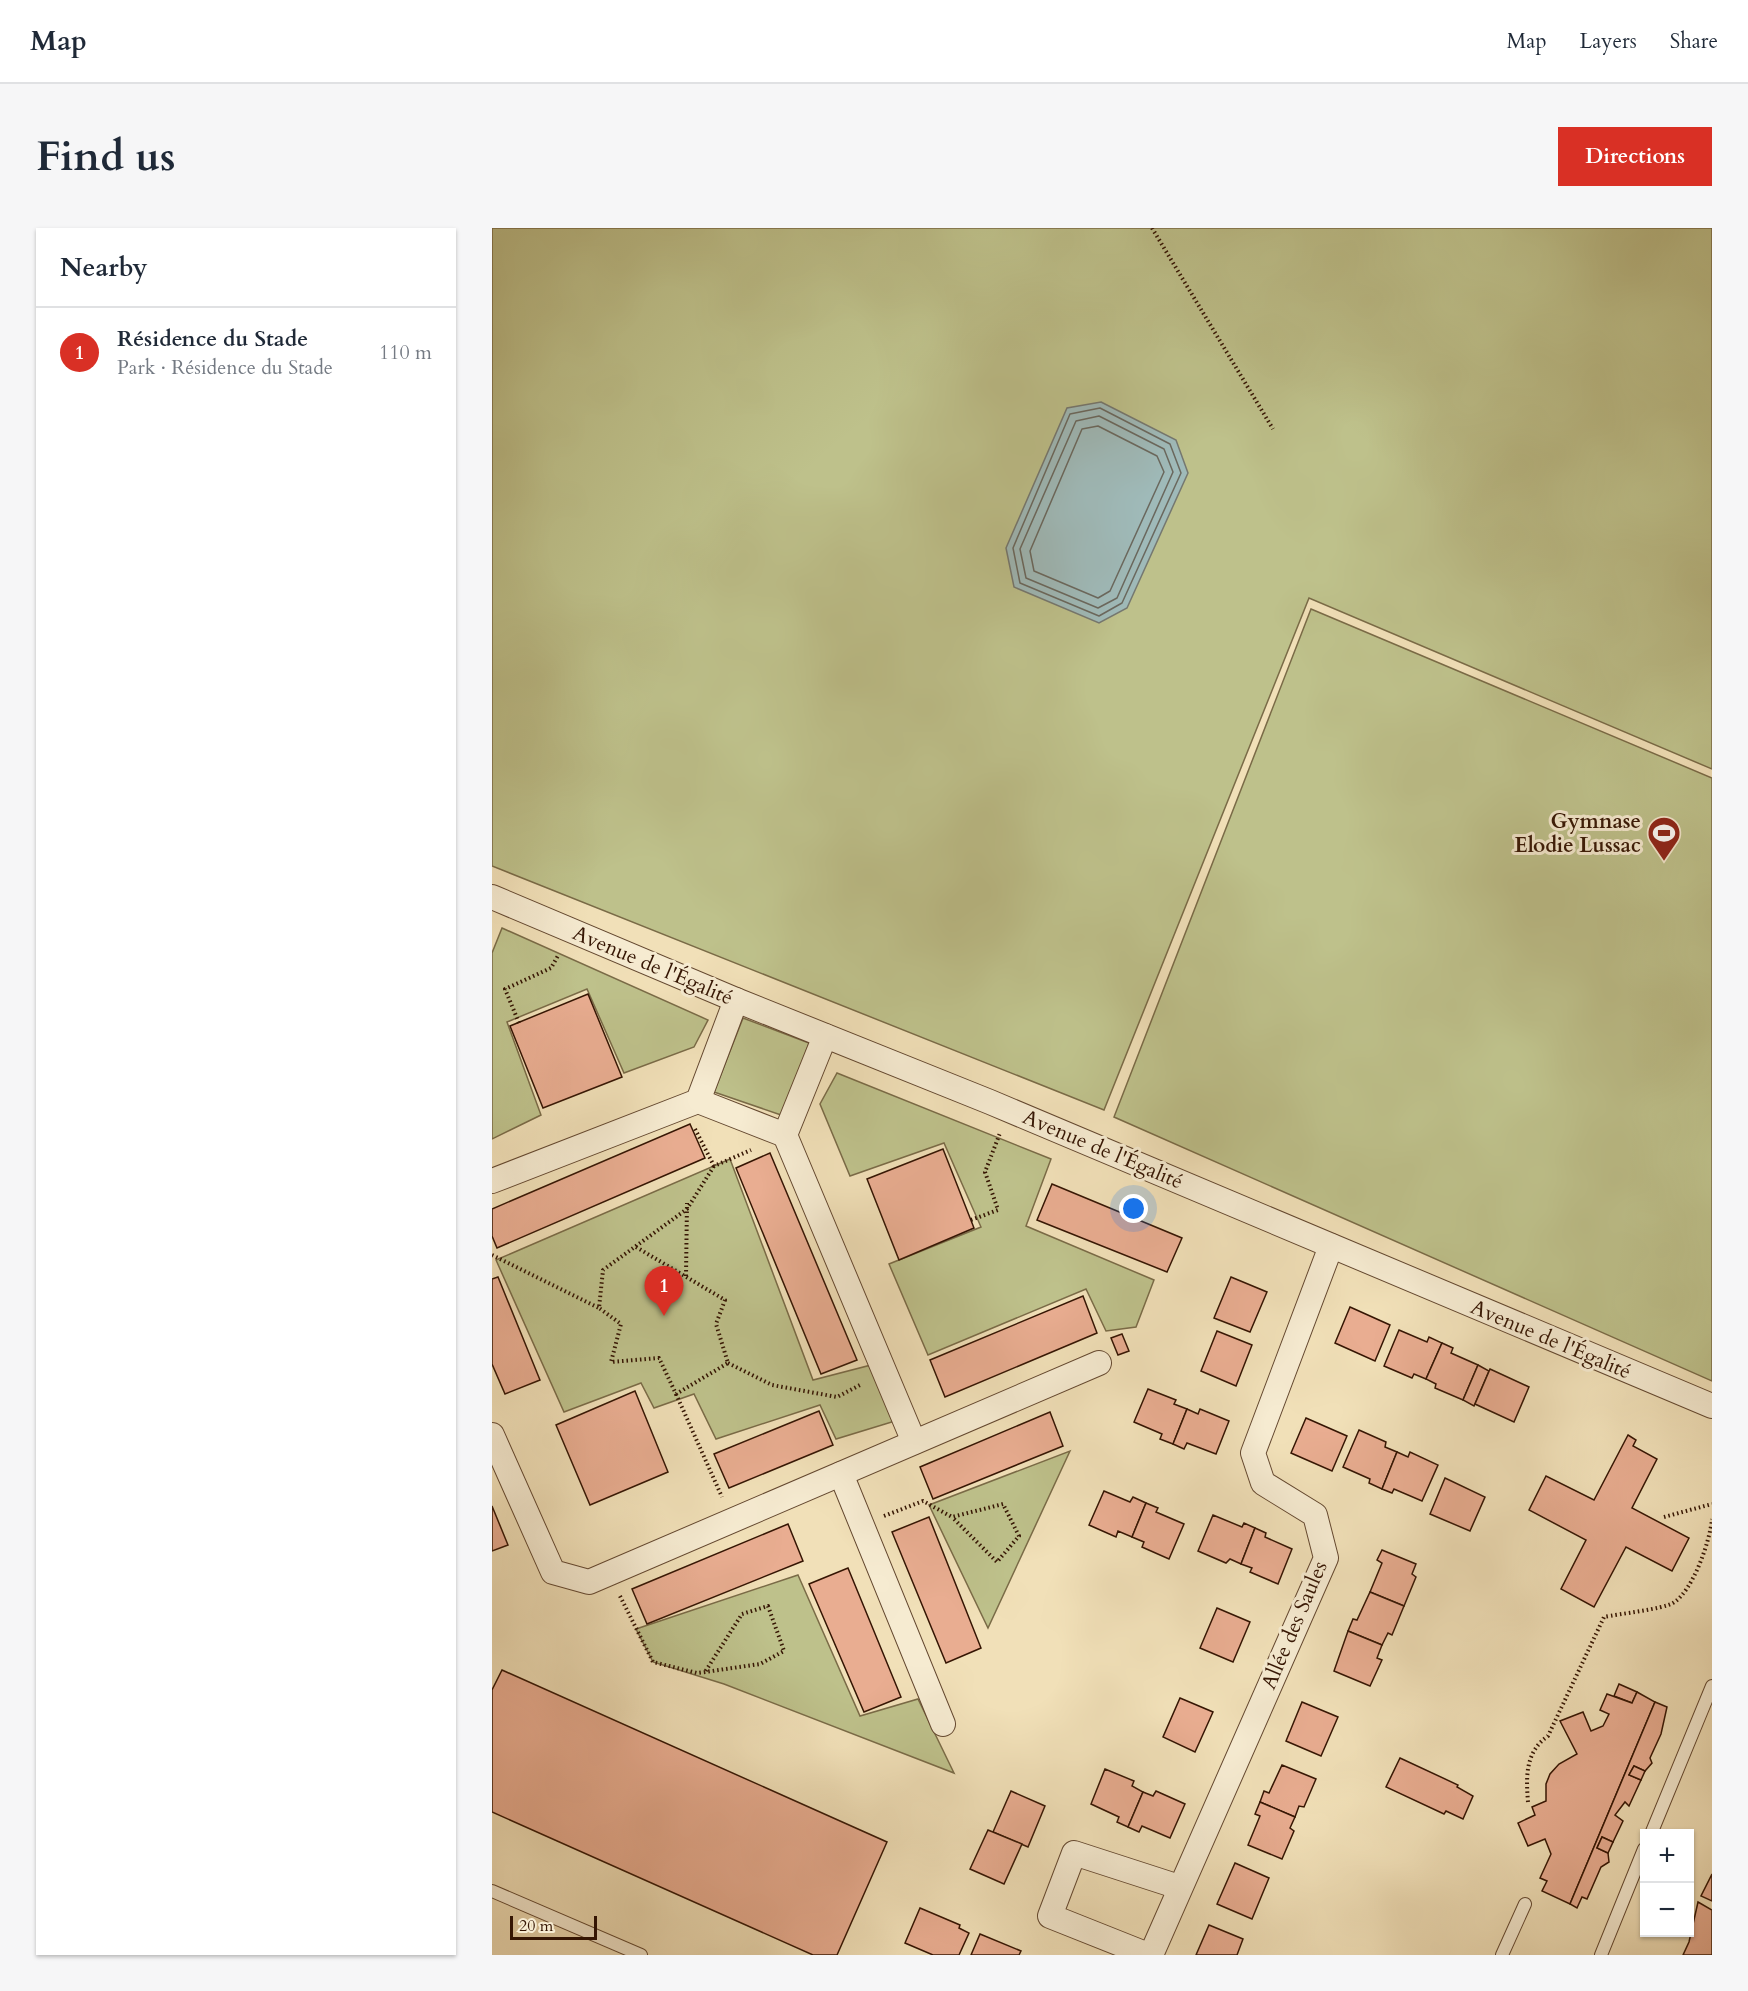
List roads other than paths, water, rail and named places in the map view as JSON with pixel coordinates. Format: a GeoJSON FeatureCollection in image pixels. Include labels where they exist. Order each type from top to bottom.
{"type":"FeatureCollection","features":[{"type":"Feature","properties":{"kind":"street","name":"Avenue de l'Égalité"},"geometry":{"type":"LineString","coordinates":[[492,897],[736,1000],[1008,1110],[1712,1407]]}},
{"type":"Feature","properties":{"kind":"street"},"geometry":{"type":"LineString","coordinates":[[691,1104],[736,1000]]}},
{"type":"Feature","properties":{"kind":"street"},"geometry":{"type":"LineString","coordinates":[[825,1036],[785,1135],[914,1442]]}},
{"type":"Feature","properties":{"kind":"street"},"geometry":{"type":"LineString","coordinates":[[492,1181],[691,1104],[785,1135]]}},
{"type":"Feature","properties":{"kind":"street","name":"Allée des Saules"},"geometry":{"type":"LineString","coordinates":[[1179,1887],[1074,1853],[1050,1917],[1150,1955],[1326,1558],[1315,1515],[1263,1483],[1253,1453],[1331,1246]]}},
{"type":"Feature","properties":{"kind":"street"},"geometry":{"type":"LineString","coordinates":[[492,1435],[553,1572],[589,1582],[1099,1363]]}},
{"type":"Feature","properties":{"kind":"street"},"geometry":{"type":"LineString","coordinates":[[841,1474],[943,1724]]}},
{"type":"Feature","properties":{"kind":"lane"},"geometry":{"type":"LineString","coordinates":[[1653,1829],[1712,1686]]}},
{"type":"Feature","properties":{"kind":"lane"},"geometry":{"type":"LineString","coordinates":[[1601,1955],[1640,1859]]}},
{"type":"Feature","properties":{"kind":"lane"},"geometry":{"type":"LineString","coordinates":[[492,1891],[640,1955]]}},
{"type":"Feature","properties":{"kind":"lane"},"geometry":{"type":"LineString","coordinates":[[1502,1955],[1525,1904]]}},
{"type":"Feature","properties":{"kind":"water"},"geometry":{"type":"Polygon","coordinates":[[[1101,402],[1176,440],[1188,473],[1127,608],[1099,623],[1014,587],[1006,548],[1067,408],[1101,402]]]}},
{"type":"Feature","properties":{"kind":"place","name":"Gymnase Elodie Lussac"},"geometry":{"type":"Point","coordinates":[1664,862]}},
{"type":"Feature","properties":{"kind":"place","name":"Résidence du Stade"},"geometry":{"type":"Point","coordinates":[664,1316]}}]}
